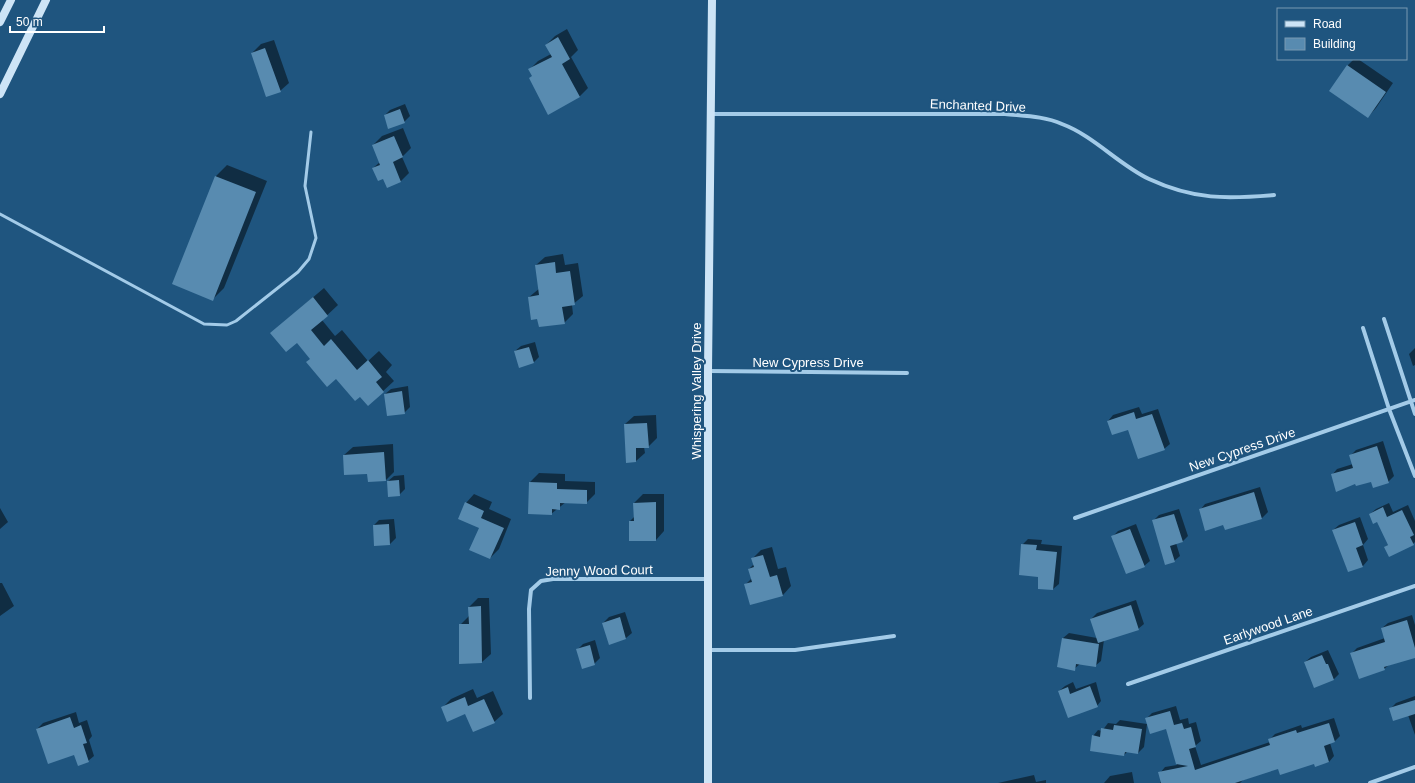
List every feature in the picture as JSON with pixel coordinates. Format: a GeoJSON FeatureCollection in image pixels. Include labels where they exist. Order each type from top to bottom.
{"type":"FeatureCollection","features":[{"type":"Feature","properties":{"kind":"street"},"geometry":{"type":"LineString","coordinates":[[0,22],[11,0]]}},
{"type":"Feature","properties":{"kind":"street"},"geometry":{"type":"LineString","coordinates":[[0,94],[46,0]]}},
{"type":"Feature","properties":{"kind":"street","name":"Whispering Valley Drive"},"geometry":{"type":"LineString","coordinates":[[708,783],[708,372],[712,0]]}},
{"type":"Feature","properties":{"kind":"street","name":"Enchanted Drive"},"geometry":{"type":"LineString","coordinates":[[710,114],[1005,114],[1041,118],[1061,123],[1079,132],[1148,179],[1169,188],[1203,197],[1229,198],[1274,195]]}},
{"type":"Feature","properties":{"kind":"street"},"geometry":{"type":"LineString","coordinates":[[1384,319],[1413,401],[1415,414]]}},
{"type":"Feature","properties":{"kind":"street"},"geometry":{"type":"LineString","coordinates":[[1363,328],[1389,409],[1415,476]]}},
{"type":"Feature","properties":{"kind":"street","name":"New Cypress Drive"},"geometry":{"type":"LineString","coordinates":[[708,372],[907,373]]}},
{"type":"Feature","properties":{"kind":"street","name":"New Cypress Drive"},"geometry":{"type":"LineString","coordinates":[[1075,518],[1413,401]]}},
{"type":"Feature","properties":{"kind":"street","name":"Jenny Wood Court"},"geometry":{"type":"LineString","coordinates":[[530,698],[530,590],[541,581],[553,579],[707,579]]}},
{"type":"Feature","properties":{"kind":"street","name":"Earlywood Lane"},"geometry":{"type":"LineString","coordinates":[[1128,684],[1415,586]]}},
{"type":"Feature","properties":{"kind":"street"},"geometry":{"type":"LineString","coordinates":[[707,650],[795,650],[894,636]]}},
{"type":"Feature","properties":{"kind":"street"},"geometry":{"type":"LineString","coordinates":[[1370,783],[1415,767]]}},
{"type":"Feature","properties":{"kind":"lane"},"geometry":{"type":"LineString","coordinates":[[0,214],[204,324],[227,325],[236,321],[298,272],[309,259],[316,238],[305,186],[311,132]]}},
{"type":"Feature","properties":{"kind":"building"},"geometry":{"type":"Polygon","coordinates":[[[558,37],[570,59],[562,64],[580,97],[548,115],[529,78],[532,76],[528,69],[552,57],[545,45],[558,37]]]}},
{"type":"Feature","properties":{"kind":"building"},"geometry":{"type":"Polygon","coordinates":[[[265,48],[281,92],[266,97],[251,53],[265,48]]]}},
{"type":"Feature","properties":{"kind":"building"},"geometry":{"type":"Polygon","coordinates":[[[1347,65],[1386,92],[1368,118],[1329,91],[1347,65]]]}},
{"type":"Feature","properties":{"kind":"building"},"geometry":{"type":"Polygon","coordinates":[[[400,109],[405,123],[388,129],[384,115],[400,109]]]}},
{"type":"Feature","properties":{"kind":"building"},"geometry":{"type":"Polygon","coordinates":[[[394,136],[403,157],[393,162],[401,182],[387,188],[383,179],[378,181],[372,168],[380,165],[372,145],[394,136]]]}},
{"type":"Feature","properties":{"kind":"building"},"geometry":{"type":"Polygon","coordinates":[[[215,176],[256,192],[213,301],[172,284],[215,176]]]}},
{"type":"Feature","properties":{"kind":"building"},"geometry":{"type":"Polygon","coordinates":[[[555,262],[556,273],[570,271],[575,305],[562,307],[565,324],[539,327],[537,319],[531,320],[528,297],[539,295],[535,265],[555,262]]]}},
{"type":"Feature","properties":{"kind":"building"},"geometry":{"type":"Polygon","coordinates":[[[313,297],[328,316],[311,330],[324,346],[331,339],[357,370],[368,360],[382,377],[376,382],[384,392],[368,406],[360,397],[355,401],[336,379],[327,387],[306,362],[310,359],[297,343],[286,352],[270,333],[313,297]]]}},
{"type":"Feature","properties":{"kind":"building"},"geometry":{"type":"Polygon","coordinates":[[[529,347],[534,363],[519,368],[514,351],[529,347]]]}},
{"type":"Feature","properties":{"kind":"building"},"geometry":{"type":"Polygon","coordinates":[[[402,391],[405,414],[387,416],[384,394],[402,391]]]}},
{"type":"Feature","properties":{"kind":"building"},"geometry":{"type":"Polygon","coordinates":[[[1134,412],[1136,419],[1152,414],[1165,450],[1138,459],[1128,430],[1112,435],[1107,421],[1134,412]]]}},
{"type":"Feature","properties":{"kind":"building"},"geometry":{"type":"Polygon","coordinates":[[[647,423],[649,448],[636,448],[636,462],[626,463],[624,424],[647,423]]]}},
{"type":"Feature","properties":{"kind":"building"},"geometry":{"type":"Polygon","coordinates":[[[1377,446],[1389,483],[1373,488],[1371,482],[1356,486],[1355,484],[1336,492],[1331,474],[1353,468],[1349,455],[1377,446]]]}},
{"type":"Feature","properties":{"kind":"building"},"geometry":{"type":"Polygon","coordinates":[[[384,452],[386,481],[368,482],[367,474],[344,475],[343,455],[384,452]]]}},
{"type":"Feature","properties":{"kind":"building"},"geometry":{"type":"Polygon","coordinates":[[[399,480],[400,496],[388,497],[387,481],[399,480]]]}},
{"type":"Feature","properties":{"kind":"building"},"geometry":{"type":"Polygon","coordinates":[[[529,482],[557,483],[557,489],[587,490],[587,504],[560,503],[560,510],[552,509],[552,515],[528,514],[529,482]]]}},
{"type":"Feature","properties":{"kind":"building"},"geometry":{"type":"Polygon","coordinates":[[[1254,492],[1262,519],[1225,530],[1223,525],[1205,531],[1199,509],[1254,492]]]}},
{"type":"Feature","properties":{"kind":"building"},"geometry":{"type":"Polygon","coordinates":[[[465,502],[484,511],[481,518],[504,528],[490,559],[469,550],[479,528],[458,519],[465,502]]]}},
{"type":"Feature","properties":{"kind":"building"},"geometry":{"type":"Polygon","coordinates":[[[656,502],[656,541],[629,541],[629,521],[634,521],[633,503],[656,502]]]}},
{"type":"Feature","properties":{"kind":"building"},"geometry":{"type":"Polygon","coordinates":[[[1383,507],[1387,517],[1402,510],[1414,535],[1410,537],[1414,545],[1389,557],[1384,547],[1388,545],[1377,522],[1373,524],[1369,514],[1383,507]]]}},
{"type":"Feature","properties":{"kind":"building"},"geometry":{"type":"Polygon","coordinates":[[[1174,514],[1183,542],[1170,546],[1175,562],[1165,565],[1152,520],[1174,514]]]}},
{"type":"Feature","properties":{"kind":"building"},"geometry":{"type":"Polygon","coordinates":[[[1355,522],[1363,545],[1356,548],[1363,567],[1348,572],[1332,530],[1355,522]]]}},
{"type":"Feature","properties":{"kind":"building"},"geometry":{"type":"Polygon","coordinates":[[[389,524],[390,545],[374,546],[373,525],[389,524]]]}},
{"type":"Feature","properties":{"kind":"building"},"geometry":{"type":"Polygon","coordinates":[[[1130,529],[1145,567],[1126,574],[1111,536],[1130,529]]]}},
{"type":"Feature","properties":{"kind":"building"},"geometry":{"type":"Polygon","coordinates":[[[1021,544],[1037,545],[1036,550],[1057,552],[1053,590],[1038,589],[1038,577],[1019,575],[1021,544]]]}},
{"type":"Feature","properties":{"kind":"building"},"geometry":{"type":"Polygon","coordinates":[[[763,555],[770,577],[777,575],[783,596],[750,605],[744,584],[752,582],[748,569],[754,567],[751,558],[763,555]]]}},
{"type":"Feature","properties":{"kind":"building"},"geometry":{"type":"Polygon","coordinates":[[[1131,605],[1139,630],[1098,643],[1090,619],[1131,605]]]}},
{"type":"Feature","properties":{"kind":"building"},"geometry":{"type":"Polygon","coordinates":[[[481,606],[482,663],[459,664],[459,624],[469,624],[468,607],[481,606]]]}},
{"type":"Feature","properties":{"kind":"building"},"geometry":{"type":"Polygon","coordinates":[[[620,617],[626,639],[609,645],[602,623],[620,617]]]}},
{"type":"Feature","properties":{"kind":"building"},"geometry":{"type":"Polygon","coordinates":[[[1407,620],[1415,648],[1415,658],[1384,667],[1385,670],[1359,679],[1350,653],[1385,642],[1381,628],[1407,620]]]}},
{"type":"Feature","properties":{"kind":"building"},"geometry":{"type":"Polygon","coordinates":[[[1062,638],[1099,644],[1096,667],[1076,664],[1075,671],[1057,667],[1062,638]]]}},
{"type":"Feature","properties":{"kind":"building"},"geometry":{"type":"Polygon","coordinates":[[[590,645],[595,665],[582,669],[576,649],[590,645]]]}},
{"type":"Feature","properties":{"kind":"building"},"geometry":{"type":"Polygon","coordinates":[[[1322,655],[1326,664],[1328,664],[1334,680],[1314,688],[1304,662],[1322,655]]]}},
{"type":"Feature","properties":{"kind":"building"},"geometry":{"type":"Polygon","coordinates":[[[1090,686],[1098,707],[1068,718],[1058,691],[1068,687],[1070,694],[1090,686]]]}},
{"type":"Feature","properties":{"kind":"building"},"geometry":{"type":"Polygon","coordinates":[[[465,697],[468,706],[484,699],[495,723],[473,732],[465,714],[447,722],[441,707],[465,697]]]}},
{"type":"Feature","properties":{"kind":"building"},"geometry":{"type":"Polygon","coordinates":[[[1415,700],[1415,714],[1393,721],[1389,708],[1415,700]]]}},
{"type":"Feature","properties":{"kind":"building"},"geometry":{"type":"Polygon","coordinates":[[[1170,711],[1174,725],[1182,723],[1184,729],[1191,727],[1196,747],[1189,749],[1195,770],[1270,745],[1268,739],[1296,730],[1297,733],[1329,723],[1335,742],[1324,746],[1329,762],[1315,767],[1314,764],[1280,775],[1278,769],[1235,783],[1161,783],[1158,772],[1188,766],[1176,764],[1166,729],[1150,734],[1145,718],[1170,711]]]}},
{"type":"Feature","properties":{"kind":"building"},"geometry":{"type":"Polygon","coordinates":[[[70,717],[74,728],[81,725],[87,743],[83,744],[89,762],[78,766],[74,755],[48,764],[36,729],[70,717]]]}},
{"type":"Feature","properties":{"kind":"building"},"geometry":{"type":"Polygon","coordinates":[[[1114,725],[1142,729],[1138,754],[1125,752],[1124,756],[1090,751],[1092,735],[1100,737],[1101,728],[1113,730],[1114,725]]]}}]}
